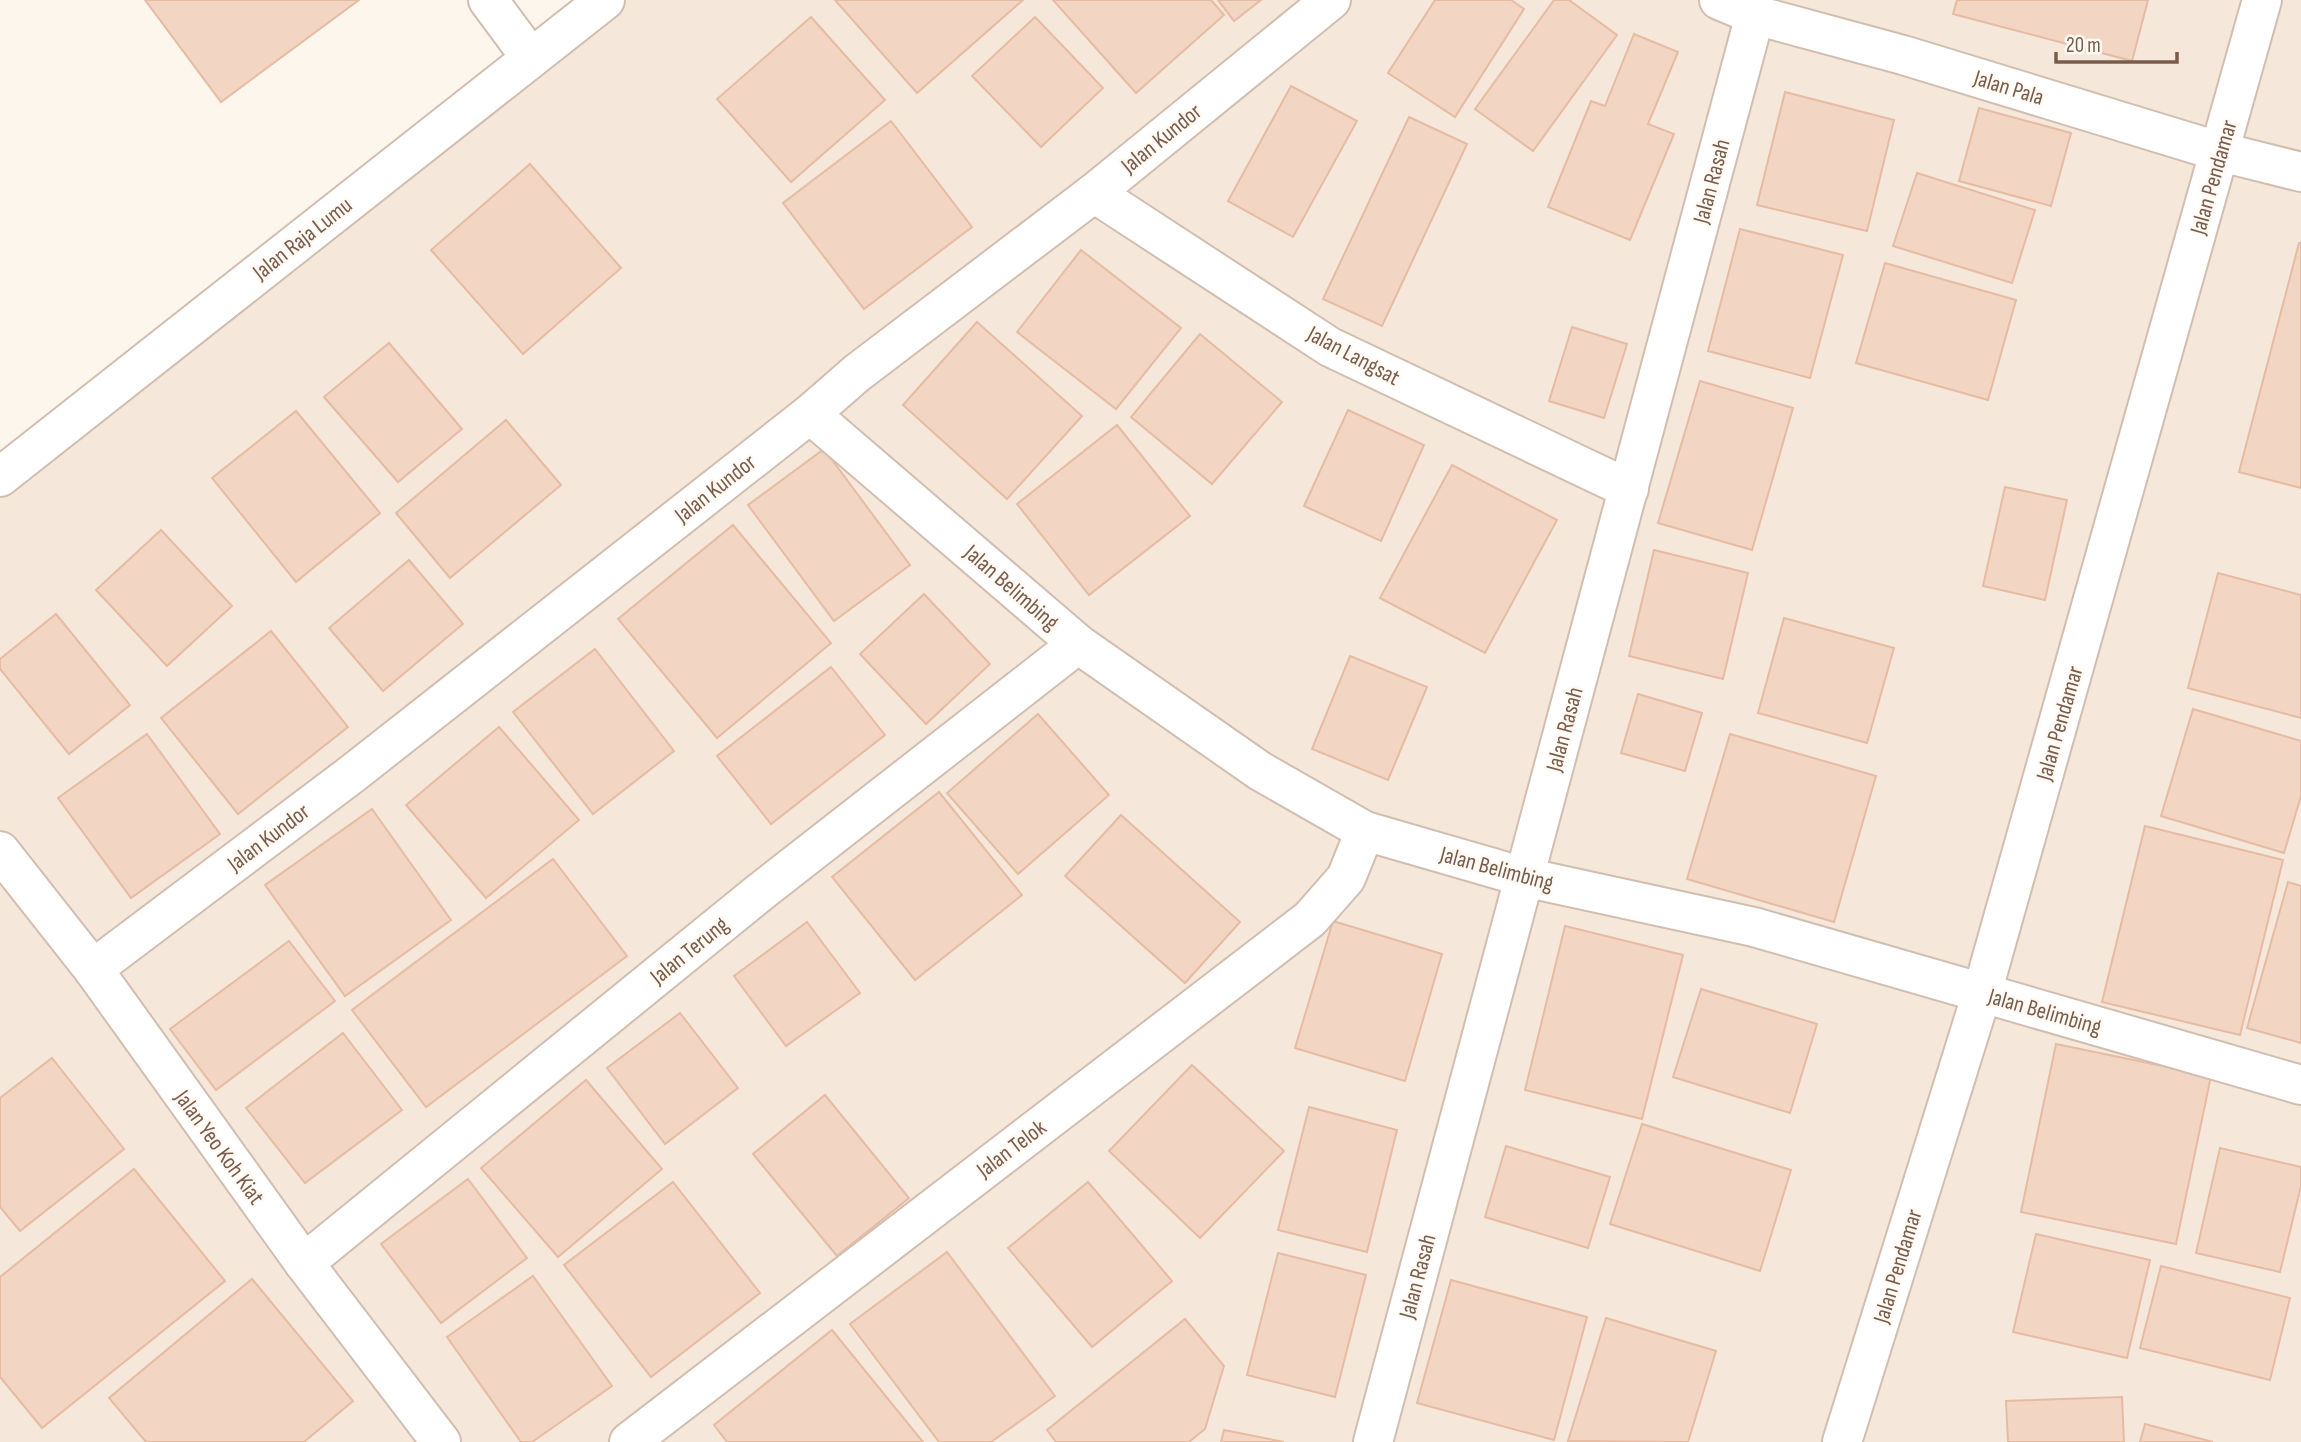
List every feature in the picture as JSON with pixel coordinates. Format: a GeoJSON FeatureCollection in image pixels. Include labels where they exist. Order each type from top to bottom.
{"type":"FeatureCollection","features":[{"type":"Feature","properties":{"kind":"street"},"geometry":{"type":"LineString","coordinates":[[488,0],[531,58]]}},
{"type":"Feature","properties":{"kind":"street","name":"Jalan Raja Lumu"},"geometry":{"type":"LineString","coordinates":[[0,477],[605,0]]}},
{"type":"Feature","properties":{"kind":"street","name":"Jalan Kundor"},"geometry":{"type":"LineString","coordinates":[[93,969],[352,774],[810,414],[857,373],[1094,192],[1331,0]]}},
{"type":"Feature","properties":{"kind":"street","name":"Jalan Pala"},"geometry":{"type":"LineString","coordinates":[[1719,0],[1755,15],[1903,55],[2221,152],[2301,172]]}},
{"type":"Feature","properties":{"kind":"street","name":"Jalan Pendamar"},"geometry":{"type":"LineString","coordinates":[[1842,1442],[1982,993],[2262,0]]}},
{"type":"Feature","properties":{"kind":"street","name":"Jalan Rasah"},"geometry":{"type":"LineString","coordinates":[[1373,1442],[1755,15]]}},
{"type":"Feature","properties":{"kind":"street","name":"Jalan Langsat"},"geometry":{"type":"LineString","coordinates":[[1094,192],[1330,347],[1629,489]]}},
{"type":"Feature","properties":{"kind":"street","name":"Jalan Belimbing"},"geometry":{"type":"LineString","coordinates":[[810,414],[1078,644],[1260,771],[1365,831],[1524,877],[1754,927],[2301,1085]]}},
{"type":"Feature","properties":{"kind":"street","name":"Jalan Terung"},"geometry":{"type":"LineString","coordinates":[[304,1263],[759,893],[1078,644]]}},
{"type":"Feature","properties":{"kind":"street","name":"Jalan Telok"},"geometry":{"type":"LineString","coordinates":[[629,1442],[1310,919],[1346,878],[1365,831]]}},
{"type":"Feature","properties":{"kind":"street","name":"Jalan Yeo Koh Kiat"},"geometry":{"type":"LineString","coordinates":[[0,851],[93,969],[304,1263],[441,1442]]}},
{"type":"Feature","properties":{"kind":"shaded area"},"geometry":{"type":"Polygon","coordinates":[[[589,0],[2301,0],[2301,1442],[0,1442],[0,468],[589,0]]]}},
{"type":"Feature","properties":{"kind":"building"},"geometry":{"type":"Polygon","coordinates":[[[145,0],[359,0],[221,102],[145,0]]]}},
{"type":"Feature","properties":{"kind":"building"},"geometry":{"type":"Polygon","coordinates":[[[835,0],[1023,0],[917,93],[835,0]]]}},
{"type":"Feature","properties":{"kind":"building"},"geometry":{"type":"Polygon","coordinates":[[[1053,0],[1211,0],[1224,15],[1136,93],[1053,0]]]}},
{"type":"Feature","properties":{"kind":"building"},"geometry":{"type":"Polygon","coordinates":[[[1218,0],[1261,0],[1234,21],[1218,0]]]}},
{"type":"Feature","properties":{"kind":"building"},"geometry":{"type":"Polygon","coordinates":[[[1435,0],[1511,0],[1524,9],[1455,117],[1388,73],[1435,0]]]}},
{"type":"Feature","properties":{"kind":"building"},"geometry":{"type":"Polygon","coordinates":[[[1554,0],[1569,0],[1617,35],[1533,151],[1475,109],[1554,0]]]}},
{"type":"Feature","properties":{"kind":"building"},"geometry":{"type":"Polygon","coordinates":[[[1957,0],[2148,0],[2132,61],[1953,14],[1957,0]]]}},
{"type":"Feature","properties":{"kind":"building"},"geometry":{"type":"Polygon","coordinates":[[[811,17],[885,100],[791,182],[717,99],[811,17]]]}},
{"type":"Feature","properties":{"kind":"building"},"geometry":{"type":"Polygon","coordinates":[[[1035,17],[1103,88],[1041,147],[972,76],[1035,17]]]}},
{"type":"Feature","properties":{"kind":"building"},"geometry":{"type":"Polygon","coordinates":[[[1634,34],[1678,52],[1648,124],[1674,134],[1630,240],[1548,207],[1591,101],[1605,106],[1634,34]]]}},
{"type":"Feature","properties":{"kind":"building"},"geometry":{"type":"Polygon","coordinates":[[[1291,86],[1357,121],[1293,237],[1228,201],[1291,86]]]}},
{"type":"Feature","properties":{"kind":"building"},"geometry":{"type":"Polygon","coordinates":[[[1785,92],[1894,120],[1867,231],[1757,205],[1785,92]]]}},
{"type":"Feature","properties":{"kind":"building"},"geometry":{"type":"Polygon","coordinates":[[[1979,108],[2071,133],[2051,206],[1959,181],[1979,108]]]}},
{"type":"Feature","properties":{"kind":"building"},"geometry":{"type":"Polygon","coordinates":[[[1409,117],[1467,144],[1382,326],[1323,299],[1409,117]]]}},
{"type":"Feature","properties":{"kind":"building"},"geometry":{"type":"Polygon","coordinates":[[[891,121],[972,227],[864,309],[783,203],[891,121]]]}},
{"type":"Feature","properties":{"kind":"building"},"geometry":{"type":"Polygon","coordinates":[[[530,164],[621,268],[523,354],[431,250],[530,164]]]}},
{"type":"Feature","properties":{"kind":"building"},"geometry":{"type":"Polygon","coordinates":[[[1917,173],[2035,210],[2012,283],[1893,246],[1917,173]]]}},
{"type":"Feature","properties":{"kind":"building"},"geometry":{"type":"Polygon","coordinates":[[[1740,229],[1843,255],[1810,378],[1708,351],[1740,229]]]}},
{"type":"Feature","properties":{"kind":"building"},"geometry":{"type":"Polygon","coordinates":[[[2301,243],[2301,488],[2239,472],[2301,243]]]}},
{"type":"Feature","properties":{"kind":"building"},"geometry":{"type":"Polygon","coordinates":[[[1081,250],[1181,328],[1116,409],[1017,332],[1081,250]]]}},
{"type":"Feature","properties":{"kind":"building"},"geometry":{"type":"Polygon","coordinates":[[[1885,263],[2016,300],[1988,400],[1856,363],[1885,263]]]}},
{"type":"Feature","properties":{"kind":"building"},"geometry":{"type":"Polygon","coordinates":[[[977,322],[1082,416],[1007,499],[903,405],[977,322]]]}},
{"type":"Feature","properties":{"kind":"building"},"geometry":{"type":"Polygon","coordinates":[[[1572,327],[1627,344],[1604,418],[1549,401],[1572,327]]]}},
{"type":"Feature","properties":{"kind":"building"},"geometry":{"type":"Polygon","coordinates":[[[1200,334],[1282,402],[1212,484],[1131,417],[1200,334]]]}},
{"type":"Feature","properties":{"kind":"building"},"geometry":{"type":"Polygon","coordinates":[[[389,343],[462,429],[398,482],[324,397],[389,343]]]}},
{"type":"Feature","properties":{"kind":"building"},"geometry":{"type":"Polygon","coordinates":[[[1700,381],[1793,408],[1752,550],[1658,523],[1700,381]]]}},
{"type":"Feature","properties":{"kind":"building"},"geometry":{"type":"Polygon","coordinates":[[[1348,410],[1424,445],[1381,541],[1304,506],[1348,410]]]}},
{"type":"Feature","properties":{"kind":"building"},"geometry":{"type":"Polygon","coordinates":[[[296,411],[380,513],[296,582],[212,478],[296,411]]]}},
{"type":"Feature","properties":{"kind":"building"},"geometry":{"type":"Polygon","coordinates":[[[506,420],[561,485],[450,578],[396,513],[506,420]]]}},
{"type":"Feature","properties":{"kind":"building"},"geometry":{"type":"Polygon","coordinates":[[[1117,425],[1190,516],[1089,595],[1017,504],[1117,425]]]}},
{"type":"Feature","properties":{"kind":"building"},"geometry":{"type":"Polygon","coordinates":[[[824,449],[910,565],[834,621],[748,505],[824,449]]]}},
{"type":"Feature","properties":{"kind":"building"},"geometry":{"type":"Polygon","coordinates":[[[1452,465],[1557,520],[1485,653],[1380,598],[1452,465]]]}},
{"type":"Feature","properties":{"kind":"building"},"geometry":{"type":"Polygon","coordinates":[[[2005,487],[2067,500],[2045,600],[1983,586],[2005,487]]]}},
{"type":"Feature","properties":{"kind":"building"},"geometry":{"type":"Polygon","coordinates":[[[733,525],[831,643],[717,738],[618,619],[733,525]]]}},
{"type":"Feature","properties":{"kind":"building"},"geometry":{"type":"Polygon","coordinates":[[[161,530],[232,606],[167,666],[96,590],[161,530]]]}},
{"type":"Feature","properties":{"kind":"building"},"geometry":{"type":"Polygon","coordinates":[[[1654,550],[1748,573],[1723,679],[1629,656],[1654,550]]]}},
{"type":"Feature","properties":{"kind":"building"},"geometry":{"type":"Polygon","coordinates":[[[409,560],[463,624],[383,691],[329,628],[409,560]]]}},
{"type":"Feature","properties":{"kind":"building"},"geometry":{"type":"Polygon","coordinates":[[[2218,573],[2301,595],[2301,718],[2188,688],[2218,573]]]}},
{"type":"Feature","properties":{"kind":"building"},"geometry":{"type":"Polygon","coordinates":[[[924,594],[990,664],[926,724],[860,654],[924,594]]]}},
{"type":"Feature","properties":{"kind":"building"},"geometry":{"type":"Polygon","coordinates":[[[56,614],[130,705],[69,754],[0,669],[0,659],[56,614]]]}},
{"type":"Feature","properties":{"kind":"building"},"geometry":{"type":"Polygon","coordinates":[[[1784,618],[1894,648],[1867,743],[1758,713],[1784,618]]]}},
{"type":"Feature","properties":{"kind":"building"},"geometry":{"type":"Polygon","coordinates":[[[271,631],[348,727],[238,814],[161,718],[271,631]]]}},
{"type":"Feature","properties":{"kind":"building"},"geometry":{"type":"Polygon","coordinates":[[[595,649],[674,751],[593,814],[513,712],[595,649]]]}},
{"type":"Feature","properties":{"kind":"building"},"geometry":{"type":"Polygon","coordinates":[[[1350,656],[1427,687],[1388,780],[1312,749],[1350,656]]]}},
{"type":"Feature","properties":{"kind":"building"},"geometry":{"type":"Polygon","coordinates":[[[831,667],[885,735],[771,824],[717,756],[831,667]]]}},
{"type":"Feature","properties":{"kind":"building"},"geometry":{"type":"Polygon","coordinates":[[[1638,694],[1702,713],[1685,771],[1621,753],[1638,694]]]}},
{"type":"Feature","properties":{"kind":"building"},"geometry":{"type":"Polygon","coordinates":[[[2193,709],[2301,741],[2301,796],[2284,853],[2161,816],[2193,709]]]}},
{"type":"Feature","properties":{"kind":"building"},"geometry":{"type":"Polygon","coordinates":[[[1038,714],[1109,795],[1018,874],[947,793],[1038,714]]]}},
{"type":"Feature","properties":{"kind":"building"},"geometry":{"type":"Polygon","coordinates":[[[499,727],[579,820],[486,898],[406,805],[499,727]]]}},
{"type":"Feature","properties":{"kind":"building"},"geometry":{"type":"Polygon","coordinates":[[[147,734],[220,834],[131,898],[58,798],[147,734]]]}},
{"type":"Feature","properties":{"kind":"building"},"geometry":{"type":"Polygon","coordinates":[[[1730,734],[1876,776],[1834,922],[1687,879],[1730,734]]]}},
{"type":"Feature","properties":{"kind":"building"},"geometry":{"type":"Polygon","coordinates":[[[939,792],[1022,895],[915,980],[832,877],[939,792]]]}},
{"type":"Feature","properties":{"kind":"building"},"geometry":{"type":"Polygon","coordinates":[[[372,809],[451,920],[345,996],[265,885],[372,809]]]}},
{"type":"Feature","properties":{"kind":"building"},"geometry":{"type":"Polygon","coordinates":[[[1121,815],[1240,922],[1185,983],[1065,876],[1121,815]]]}},
{"type":"Feature","properties":{"kind":"building"},"geometry":{"type":"Polygon","coordinates":[[[2145,826],[2283,860],[2240,1035],[2102,1002],[2145,826]]]}},
{"type":"Feature","properties":{"kind":"building"},"geometry":{"type":"Polygon","coordinates":[[[553,859],[627,956],[426,1107],[352,1010],[553,859]]]}},
{"type":"Feature","properties":{"kind":"building"},"geometry":{"type":"Polygon","coordinates":[[[2288,882],[2301,886],[2301,1043],[2247,1028],[2288,882]]]}},
{"type":"Feature","properties":{"kind":"building"},"geometry":{"type":"Polygon","coordinates":[[[1333,921],[1442,954],[1405,1081],[1295,1048],[1333,921]]]}},
{"type":"Feature","properties":{"kind":"building"},"geometry":{"type":"Polygon","coordinates":[[[807,922],[860,993],[786,1046],[734,976],[807,922]]]}},
{"type":"Feature","properties":{"kind":"building"},"geometry":{"type":"Polygon","coordinates":[[[1565,926],[1683,955],[1642,1119],[1525,1090],[1565,926]]]}},
{"type":"Feature","properties":{"kind":"building"},"geometry":{"type":"Polygon","coordinates":[[[289,941],[335,1001],[216,1090],[170,1029],[289,941]]]}},
{"type":"Feature","properties":{"kind":"building"},"geometry":{"type":"Polygon","coordinates":[[[1701,989],[1817,1024],[1790,1113],[1673,1077],[1701,989]]]}},
{"type":"Feature","properties":{"kind":"building"},"geometry":{"type":"Polygon","coordinates":[[[680,1013],[738,1088],[665,1144],[607,1068],[680,1013]]]}},
{"type":"Feature","properties":{"kind":"building"},"geometry":{"type":"Polygon","coordinates":[[[343,1033],[402,1110],[305,1183],[246,1108],[343,1033]]]}},
{"type":"Feature","properties":{"kind":"building"},"geometry":{"type":"Polygon","coordinates":[[[2056,1044],[2211,1076],[2176,1244],[2021,1212],[2056,1044]]]}},
{"type":"Feature","properties":{"kind":"building"},"geometry":{"type":"Polygon","coordinates":[[[52,1058],[124,1149],[20,1231],[0,1207],[0,1098],[52,1058]]]}},
{"type":"Feature","properties":{"kind":"building"},"geometry":{"type":"Polygon","coordinates":[[[1192,1065],[1284,1151],[1200,1238],[1109,1151],[1192,1065]]]}},
{"type":"Feature","properties":{"kind":"building"},"geometry":{"type":"Polygon","coordinates":[[[586,1080],[662,1169],[558,1257],[481,1168],[586,1080]]]}},
{"type":"Feature","properties":{"kind":"building"},"geometry":{"type":"Polygon","coordinates":[[[825,1095],[909,1198],[837,1256],[753,1154],[825,1095]]]}},
{"type":"Feature","properties":{"kind":"building"},"geometry":{"type":"Polygon","coordinates":[[[1309,1107],[1397,1130],[1367,1252],[1278,1230],[1309,1107]]]}},
{"type":"Feature","properties":{"kind":"building"},"geometry":{"type":"Polygon","coordinates":[[[1642,1124],[1791,1170],[1760,1271],[1610,1224],[1642,1124]]]}},
{"type":"Feature","properties":{"kind":"building"},"geometry":{"type":"Polygon","coordinates":[[[1506,1146],[1610,1177],[1588,1248],[1485,1217],[1506,1146]]]}},
{"type":"Feature","properties":{"kind":"building"},"geometry":{"type":"Polygon","coordinates":[[[2220,1148],[2301,1167],[2301,1186],[2280,1272],[2196,1253],[2220,1148]]]}},
{"type":"Feature","properties":{"kind":"building"},"geometry":{"type":"Polygon","coordinates":[[[134,1169],[225,1281],[42,1428],[0,1377],[0,1277],[134,1169]]]}},
{"type":"Feature","properties":{"kind":"building"},"geometry":{"type":"Polygon","coordinates":[[[468,1179],[527,1258],[441,1323],[381,1244],[468,1179]]]}},
{"type":"Feature","properties":{"kind":"building"},"geometry":{"type":"Polygon","coordinates":[[[673,1182],[760,1293],[651,1377],[564,1265],[673,1182]]]}},
{"type":"Feature","properties":{"kind":"building"},"geometry":{"type":"Polygon","coordinates":[[[1088,1182],[1172,1281],[1092,1347],[1008,1248],[1088,1182]]]}},
{"type":"Feature","properties":{"kind":"building"},"geometry":{"type":"Polygon","coordinates":[[[2036,1234],[2150,1260],[2127,1358],[2013,1332],[2036,1234]]]}},
{"type":"Feature","properties":{"kind":"building"},"geometry":{"type":"Polygon","coordinates":[[[947,1252],[1055,1396],[991,1442],[939,1442],[850,1324],[947,1252]]]}},
{"type":"Feature","properties":{"kind":"building"},"geometry":{"type":"Polygon","coordinates":[[[1278,1253],[1366,1275],[1335,1397],[1247,1375],[1278,1253]]]}},
{"type":"Feature","properties":{"kind":"building"},"geometry":{"type":"Polygon","coordinates":[[[2161,1266],[2290,1298],[2270,1380],[2140,1348],[2161,1266]]]}},
{"type":"Feature","properties":{"kind":"building"},"geometry":{"type":"Polygon","coordinates":[[[533,1276],[612,1386],[532,1442],[521,1442],[447,1337],[533,1276]]]}},
{"type":"Feature","properties":{"kind":"building"},"geometry":{"type":"Polygon","coordinates":[[[252,1279],[353,1401],[304,1442],[146,1442],[109,1398],[252,1279]]]}},
{"type":"Feature","properties":{"kind":"building"},"geometry":{"type":"Polygon","coordinates":[[[1451,1280],[1587,1317],[1554,1440],[1417,1403],[1451,1280]]]}},
{"type":"Feature","properties":{"kind":"building"},"geometry":{"type":"Polygon","coordinates":[[[1606,1318],[1716,1351],[1688,1442],[1568,1441],[1606,1318]]]}},
{"type":"Feature","properties":{"kind":"building"},"geometry":{"type":"Polygon","coordinates":[[[1185,1319],[1224,1366],[1205,1429],[1189,1442],[1056,1442],[1047,1430],[1185,1319]]]}},
{"type":"Feature","properties":{"kind":"building"},"geometry":{"type":"Polygon","coordinates":[[[832,1330],[923,1442],[727,1442],[714,1425],[832,1330]]]}},
{"type":"Feature","properties":{"kind":"building"},"geometry":{"type":"Polygon","coordinates":[[[2122,1397],[2124,1442],[2008,1442],[2006,1401],[2122,1397]]]}},
{"type":"Feature","properties":{"kind":"building"},"geometry":{"type":"Polygon","coordinates":[[[2145,1424],[2213,1442],[2140,1442],[2145,1424]]]}},
{"type":"Feature","properties":{"kind":"building"},"geometry":{"type":"Polygon","coordinates":[[[1224,1430],[1284,1442],[1221,1442],[1224,1430]]]}}]}
